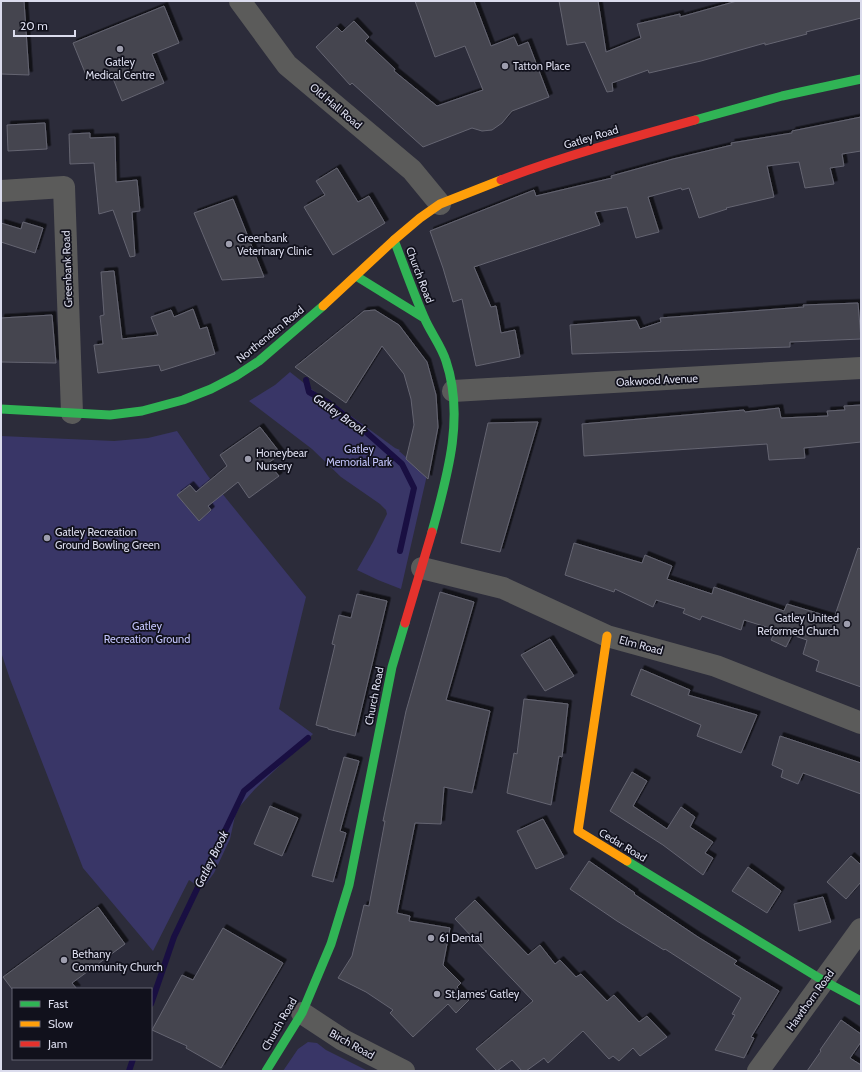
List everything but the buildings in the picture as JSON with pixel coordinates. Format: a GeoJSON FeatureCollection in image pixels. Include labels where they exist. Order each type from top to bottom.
{"type":"FeatureCollection","features":[{"type":"Feature","properties":{"kind":"street","name":"Old Hall Road"},"geometry":{"type":"LineString","coordinates":[[240,1],[287,65],[412,170],[440,204]]}},
{"type":"Feature","properties":{"kind":"street","name":"Gatley Road"},"geometry":{"type":"LineString","coordinates":[[356,276],[394,240],[420,218],[440,204],[538,166],[636,136],[782,96],[861,79]]}},
{"type":"Feature","properties":{"kind":"street","name":"Greenbank Road"},"geometry":{"type":"LineString","coordinates":[[1,191],[64,187],[72,413]]}},
{"type":"Feature","properties":{"kind":"street","name":"Church Road"},"geometry":{"type":"LineString","coordinates":[[266,1071],[302,1013],[331,944],[349,885],[392,667],[422,568],[447,476],[452,449],[454,418],[453,391],[446,360],[424,318],[394,240]]}},
{"type":"Feature","properties":{"kind":"street","name":"Northenden Road"},"geometry":{"type":"LineString","coordinates":[[1,409],[110,414],[142,411],[183,400],[211,389],[236,376],[259,361],[293,333],[356,276]]}},
{"type":"Feature","properties":{"kind":"street","name":"Church Road"},"geometry":{"type":"LineString","coordinates":[[356,276],[424,318]]}},
{"type":"Feature","properties":{"kind":"street","name":"Oakwood Avenue"},"geometry":{"type":"LineString","coordinates":[[453,391],[861,368]]}},
{"type":"Feature","properties":{"kind":"street","name":"Elm Road"},"geometry":{"type":"LineString","coordinates":[[422,568],[503,588],[607,636],[716,666],[861,723]]}},
{"type":"Feature","properties":{"kind":"street","name":"Cedar Road"},"geometry":{"type":"LineString","coordinates":[[607,636],[578,831],[824,981]]}},
{"type":"Feature","properties":{"kind":"street","name":"Hawthorn Road"},"geometry":{"type":"LineString","coordinates":[[758,1071],[861,929]]}},
{"type":"Feature","properties":{"kind":"street"},"geometry":{"type":"LineString","coordinates":[[824,981],[861,1001]]}},
{"type":"Feature","properties":{"kind":"street","name":"Birch Road"},"geometry":{"type":"LineString","coordinates":[[302,1013],[343,1040],[404,1071]]}},
{"type":"Feature","properties":{"kind":"green space","name":"Gatley Memorial Park"},"geometry":{"type":"Polygon","coordinates":[[[290,372],[338,410],[340,408],[395,448],[400,450],[399,451],[427,475],[401,589],[357,570],[387,514],[386,510],[380,504],[341,477],[312,449],[249,401],[275,385],[290,372]]]}},
{"type":"Feature","properties":{"kind":"green space","name":"Gatley Recreation Ground"},"geometry":{"type":"Polygon","coordinates":[[[177,431],[208,476],[306,597],[279,709],[313,734],[255,789],[240,806],[235,816],[230,839],[214,873],[202,889],[189,880],[153,951],[83,868],[1,652],[1,436],[114,441],[148,438],[177,431]]]}},
{"type":"Feature","properties":{"kind":"green space"},"geometry":{"type":"Polygon","coordinates":[[[308,1042],[317,1043],[326,1050],[368,1071],[283,1071],[298,1049],[308,1042]]]}},
{"type":"Feature","properties":{"kind":"waterway","name":"Gatley Brook"},"geometry":{"type":"LineString","coordinates":[[306,380],[309,392],[329,403],[366,432],[402,464],[414,488],[400,551]]}},
{"type":"Feature","properties":{"kind":"waterway","name":"Gatley Brook"},"geometry":{"type":"LineString","coordinates":[[152,1001],[174,937],[244,791],[308,738]]}},
{"type":"Feature","properties":{"kind":"waterway","name":"Gatley Brook"},"geometry":{"type":"LineString","coordinates":[[129,1071],[133,1060]]}},
{"type":"Feature","properties":{"kind":"traffic: fast"},"geometry":{"type":"LineString","coordinates":[[695,120],[782,96],[861,79]]}},
{"type":"Feature","properties":{"kind":"traffic: fast"},"geometry":{"type":"LineString","coordinates":[[394,240],[424,317],[444,355],[451,382],[454,404],[452,447],[432,532]]}},
{"type":"Feature","properties":{"kind":"traffic: fast"},"geometry":{"type":"LineString","coordinates":[[356,276],[424,318]]}},
{"type":"Feature","properties":{"kind":"traffic: fast"},"geometry":{"type":"LineString","coordinates":[[1,409],[110,415],[142,411],[183,400],[211,389],[236,376],[259,361],[323,306]]}},
{"type":"Feature","properties":{"kind":"traffic: fast"},"geometry":{"type":"LineString","coordinates":[[266,1071],[302,1013],[331,944],[349,885],[392,667],[405,623]]}},
{"type":"Feature","properties":{"kind":"traffic: fast"},"geometry":{"type":"LineString","coordinates":[[627,861],[824,981],[861,1001]]}},
{"type":"Feature","properties":{"kind":"traffic: slow"},"geometry":{"type":"LineString","coordinates":[[323,306],[420,218],[440,204],[501,180]]}},
{"type":"Feature","properties":{"kind":"traffic: slow"},"geometry":{"type":"LineString","coordinates":[[607,636],[578,831],[627,861]]}},
{"type":"Feature","properties":{"kind":"traffic: jam"},"geometry":{"type":"LineString","coordinates":[[501,180],[573,155],[695,120]]}},
{"type":"Feature","properties":{"kind":"traffic: jam"},"geometry":{"type":"LineString","coordinates":[[405,623],[432,532]]}},
{"type":"Feature","properties":{"kind":"place","name":"Gatley Medical Centre"},"geometry":{"type":"Point","coordinates":[120,49]}},
{"type":"Feature","properties":{"kind":"place","name":"Tatton Place"},"geometry":{"type":"Point","coordinates":[505,66]}},
{"type":"Feature","properties":{"kind":"place","name":"Greenbank Veterinary Clinic"},"geometry":{"type":"Point","coordinates":[229,244]}},
{"type":"Feature","properties":{"kind":"place","name":"Honeybear Nursery"},"geometry":{"type":"Point","coordinates":[248,459]}},
{"type":"Feature","properties":{"kind":"place","name":"Gatley Recreation Ground Bowling Green"},"geometry":{"type":"Point","coordinates":[47,538]}},
{"type":"Feature","properties":{"kind":"place","name":"Gatley United Reformed Church"},"geometry":{"type":"Point","coordinates":[847,624]}},
{"type":"Feature","properties":{"kind":"place","name":"61 Dental"},"geometry":{"type":"Point","coordinates":[431,938]}},
{"type":"Feature","properties":{"kind":"place","name":"Bethany Community Church"},"geometry":{"type":"Point","coordinates":[64,960]}},
{"type":"Feature","properties":{"kind":"place","name":"St.James' Gatley"},"geometry":{"type":"Point","coordinates":[437,994]}}]}
